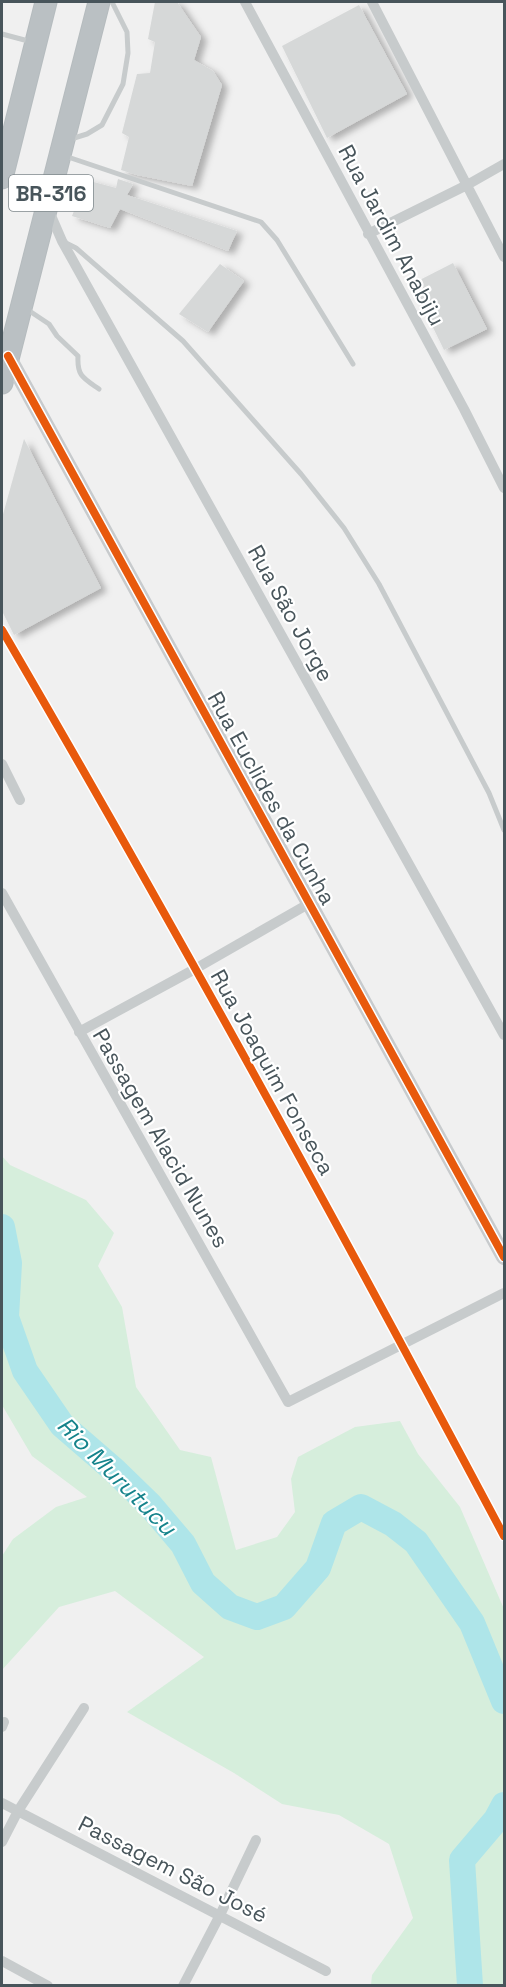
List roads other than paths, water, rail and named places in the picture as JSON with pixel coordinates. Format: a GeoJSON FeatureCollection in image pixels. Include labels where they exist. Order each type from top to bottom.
{"type":"FeatureCollection","features":[{"type":"Feature","properties":{"kind":"highway","name":"BR-316"},"geometry":{"type":"LineString","coordinates":[[2,178],[46,2]]}},
{"type":"Feature","properties":{"kind":"highway","name":"BR-316"},"geometry":{"type":"LineString","coordinates":[[2,383],[99,2]]}},
{"type":"Feature","properties":{"kind":"street","name":"Rua Jardim Anabiju"},"geometry":{"type":"LineString","coordinates":[[245,2],[464,409],[504,488]]}},
{"type":"Feature","properties":{"kind":"street"},"geometry":{"type":"LineString","coordinates":[[372,2],[504,257]]}},
{"type":"Feature","properties":{"kind":"street"},"geometry":{"type":"LineString","coordinates":[[368,234],[504,164]]}},
{"type":"Feature","properties":{"kind":"street","name":"Rua São Jorge"},"geometry":{"type":"LineString","coordinates":[[47,207],[62,241],[504,1035]]}},
{"type":"Feature","properties":{"kind":"street","name":"Rua Euclides da Cunha"},"geometry":{"type":"LineString","coordinates":[[8,356],[504,1257]]}},
{"type":"Feature","properties":{"kind":"street","name":"Rua Joaquim Fonseca"},"geometry":{"type":"LineString","coordinates":[[2,630],[195,969],[402,1344],[504,1536]]}},
{"type":"Feature","properties":{"kind":"street"},"geometry":{"type":"LineString","coordinates":[[2,764],[20,800]]}},
{"type":"Feature","properties":{"kind":"street","name":"Passagem Alacid Nunes"},"geometry":{"type":"LineString","coordinates":[[2,893],[288,1402],[402,1344]]}},
{"type":"Feature","properties":{"kind":"street"},"geometry":{"type":"LineString","coordinates":[[79,1032],[309,903]]}},
{"type":"Feature","properties":{"kind":"street"},"geometry":{"type":"LineString","coordinates":[[402,1344],[504,1293]]}},
{"type":"Feature","properties":{"kind":"street"},"geometry":{"type":"LineString","coordinates":[[2,1842],[18,1811],[84,1708]]}},
{"type":"Feature","properties":{"kind":"street","name":"Passagem São José"},"geometry":{"type":"LineString","coordinates":[[2,1803],[326,1971]]}},
{"type":"Feature","properties":{"kind":"street"},"geometry":{"type":"LineString","coordinates":[[183,1986],[256,1840]]}},
{"type":"Feature","properties":{"kind":"street"},"geometry":{"type":"LineString","coordinates":[[2,1961],[48,1986]]}},
{"type":"Feature","properties":{"kind":"lane"},"geometry":{"type":"LineString","coordinates":[[62,148],[102,125],[123,84],[128,53],[126,32],[112,2]]}},
{"type":"Feature","properties":{"kind":"lane"},"geometry":{"type":"LineString","coordinates":[[2,34],[35,43]]}},
{"type":"Feature","properties":{"kind":"lane"},"geometry":{"type":"LineString","coordinates":[[62,148],[261,222],[278,240],[353,364]]}},
{"type":"Feature","properties":{"kind":"lane"},"geometry":{"type":"LineString","coordinates":[[62,241],[76,248],[183,341],[301,474],[344,528],[379,584],[489,793],[504,830]]}},
{"type":"Feature","properties":{"kind":"lane"},"geometry":{"type":"LineString","coordinates":[[21,305],[49,324],[57,336],[78,356],[77,368],[82,377],[99,389]]}},
{"type":"Feature","properties":{"kind":"waterway","name":"Rio Murutucu"},"geometry":{"type":"LineString","coordinates":[[2,1227],[9,1263],[6,1317],[25,1371],[62,1425],[149,1504],[183,1544],[203,1583],[230,1607],[257,1617],[284,1607],[318,1568],[334,1523],[361,1507],[393,1524],[416,1542],[472,1623],[504,1701]]}},
{"type":"Feature","properties":{"kind":"waterway","name":"Rio Murutucu"},"geometry":{"type":"LineString","coordinates":[[470,1986],[462,1860],[496,1820],[504,1805]]}}]}
